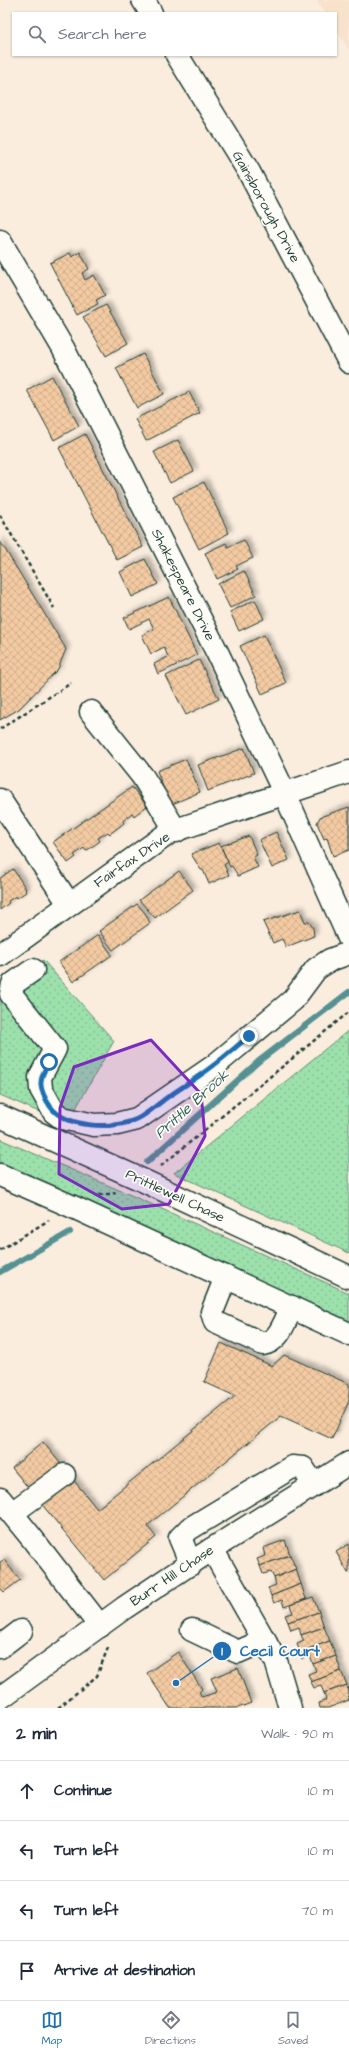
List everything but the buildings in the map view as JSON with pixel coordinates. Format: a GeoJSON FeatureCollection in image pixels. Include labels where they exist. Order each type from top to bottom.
{"type":"FeatureCollection","features":[{"type":"Feature","properties":{"kind":"street"},"geometry":{"type":"LineString","coordinates":[[143,0],[150,12]]}},
{"type":"Feature","properties":{"kind":"street","name":"Gainsborough Drive"},"geometry":{"type":"LineString","coordinates":[[178,56],[249,172],[349,362]]}},
{"type":"Feature","properties":{"kind":"street","name":"Shakespeare Drive"},"geometry":{"type":"LineString","coordinates":[[0,241],[63,348],[217,652],[285,794],[349,938]]}},
{"type":"Feature","properties":{"kind":"street"},"geometry":{"type":"LineString","coordinates":[[91,712],[143,777],[176,831]]}},
{"type":"Feature","properties":{"kind":"street","name":"Fairfax Drive"},"geometry":{"type":"LineString","coordinates":[[0,955],[170,832],[349,772]]}},
{"type":"Feature","properties":{"kind":"street"},"geometry":{"type":"LineString","coordinates":[[0,800],[69,904]]}},
{"type":"Feature","properties":{"kind":"street"},"geometry":{"type":"LineString","coordinates":[[33,970],[13,984],[10,994],[55,1049],[40,1077],[41,1089],[46,1101],[54,1112],[62,1118],[94,1125],[117,1124],[137,1119],[214,1066],[293,1000],[316,969],[330,960],[349,953]]}},
{"type":"Feature","properties":{"kind":"street","name":"Prittlewell Chase"},"geometry":{"type":"LineString","coordinates":[[0,1116],[142,1180],[349,1277]]}},
{"type":"Feature","properties":{"kind":"street"},"geometry":{"type":"LineString","coordinates":[[0,1175],[71,1206],[349,1334]]}},
{"type":"Feature","properties":{"kind":"street"},"geometry":{"type":"LineString","coordinates":[[226,1277],[212,1312],[215,1322],[263,1344],[270,1343],[276,1339],[292,1307]]}},
{"type":"Feature","properties":{"kind":"street","name":"Burr Hill Chase"},"geometry":{"type":"LineString","coordinates":[[2,1693],[105,1634],[191,1564],[349,1463]]}},
{"type":"Feature","properties":{"kind":"street"},"geometry":{"type":"LineString","coordinates":[[191,1564],[181,1545],[180,1538],[189,1529],[292,1467],[303,1468],[314,1485]]}},
{"type":"Feature","properties":{"kind":"street"},"geometry":{"type":"LineString","coordinates":[[64,1475],[6,1506],[105,1634]]}},
{"type":"Feature","properties":{"kind":"street"},"geometry":{"type":"LineString","coordinates":[[212,1550],[276,1661],[290,1708]]}},
{"type":"Feature","properties":{"kind":"street"},"geometry":{"type":"LineString","coordinates":[[192,1630],[238,1652],[265,1640]]}},
{"type":"Feature","properties":{"kind":"street"},"geometry":{"type":"LineString","coordinates":[[0,1647],[21,1631]]}},
{"type":"Feature","properties":{"kind":"path"},"geometry":{"type":"LineString","coordinates":[[0,515],[54,608]]}},
{"type":"Feature","properties":{"kind":"path"},"geometry":{"type":"LineString","coordinates":[[0,729],[71,684]]}},
{"type":"Feature","properties":{"kind":"path"},"geometry":{"type":"LineString","coordinates":[[0,1250],[89,1196],[125,1192],[142,1180],[349,1012]]}},
{"type":"Feature","properties":{"kind":"path"},"geometry":{"type":"LineString","coordinates":[[58,1708],[97,1676],[105,1634]]}},
{"type":"Feature","properties":{"kind":"highlighted area"},"geometry":{"type":"Polygon","coordinates":[[[151,1040],[201,1094],[205,1136],[169,1204],[122,1209],[59,1174],[60,1108],[74,1067],[151,1040]]]}},
{"type":"Feature","properties":{"kind":"shaded area"},"geometry":{"type":"Polygon","coordinates":[[[316,0],[349,0],[349,50],[337,32],[337,12],[324,12],[316,0]]]}},
{"type":"Feature","properties":{"kind":"green space"},"geometry":{"type":"Polygon","coordinates":[[[43,960],[114,1041],[67,1124],[0,1095],[0,991],[43,960]]]}},
{"type":"Feature","properties":{"kind":"green space"},"geometry":{"type":"Polygon","coordinates":[[[349,1030],[349,1253],[174,1173],[330,1045],[349,1030]]]}},
{"type":"Feature","properties":{"kind":"green space"},"geometry":{"type":"Polygon","coordinates":[[[0,1139],[133,1196],[349,1293],[349,1327],[0,1167],[0,1139]]]}},
{"type":"Feature","properties":{"kind":"waterway","name":"Prittle Brook"},"geometry":{"type":"LineString","coordinates":[[147,1162],[259,1061],[349,992]]}},
{"type":"Feature","properties":{"kind":"waterway","name":"Prittle Brook"},"geometry":{"type":"LineString","coordinates":[[0,1272],[70,1232]]}},
{"type":"Feature","properties":{"kind":"place","name":"Cecil Court"},"geometry":{"type":"Point","coordinates":[176,1683]}},
{"type":"Feature","properties":{"kind":"route"},"geometry":{"type":"LineString","coordinates":[[49,1062],[40,1077],[41,1089],[46,1101],[54,1112],[62,1118],[79,1123],[94,1125],[117,1124],[137,1119],[193,1078],[214,1066],[249,1036]]}}]}
